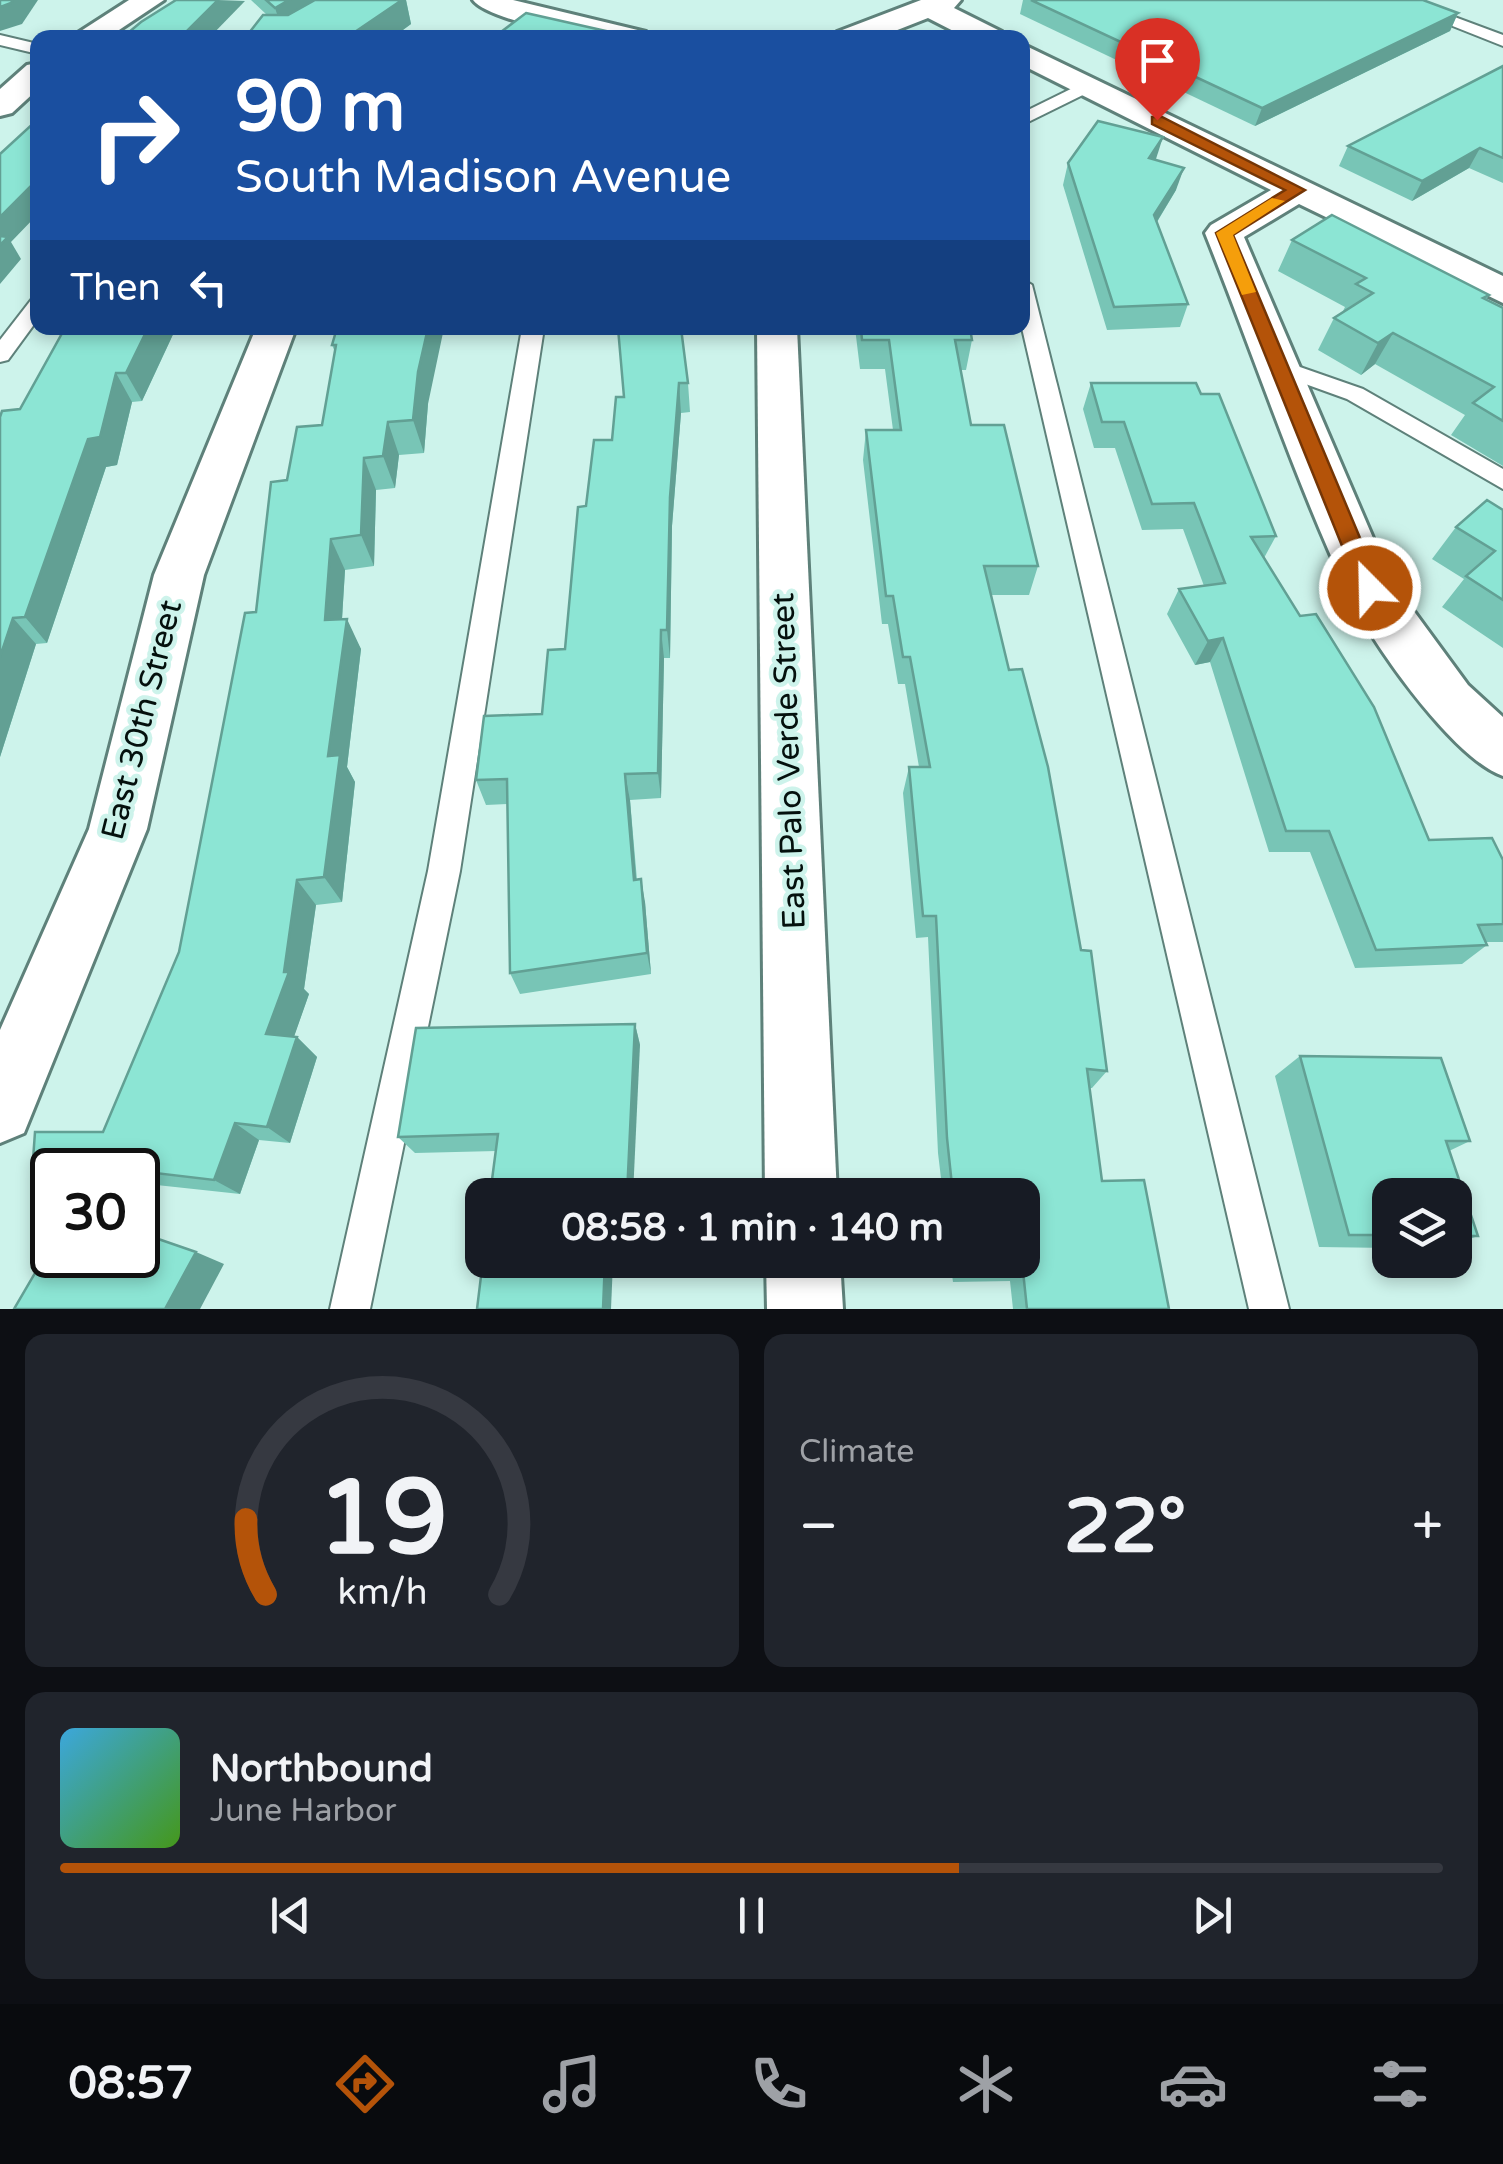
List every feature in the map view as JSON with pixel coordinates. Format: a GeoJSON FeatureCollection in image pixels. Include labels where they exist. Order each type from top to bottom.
{"type":"FeatureCollection","features":[{"type":"Feature","properties":{"kind":"street"},"geometry":{"type":"LineString","coordinates":[[99,30],[150,0]]}},
{"type":"Feature","properties":{"kind":"street"},"geometry":{"type":"LineString","coordinates":[[869,30],[938,3],[979,30]]}},
{"type":"Feature","properties":{"kind":"street"},"geometry":{"type":"LineString","coordinates":[[494,13],[590,30]]}},
{"type":"Feature","properties":{"kind":"street"},"geometry":{"type":"LineString","coordinates":[[1030,58],[1503,292]]}},
{"type":"Feature","properties":{"kind":"street"},"geometry":{"type":"LineString","coordinates":[[0,106],[30,79]]}},
{"type":"Feature","properties":{"kind":"street"},"geometry":{"type":"LineString","coordinates":[[1297,190],[1224,233],[1370,588],[1449,701],[1503,752]]}},
{"type":"Feature","properties":{"kind":"street","name":"East 30th Street"},"geometry":{"type":"LineString","coordinates":[[0,1109],[118,829],[179,575],[273,335]]}},
{"type":"Feature","properties":{"kind":"street","name":"East Palo Verde Street"},"geometry":{"type":"LineString","coordinates":[[777,335],[802,1178]]}},
{"type":"Feature","properties":{"kind":"street"},"geometry":{"type":"LineString","coordinates":[[804,1278],[805,1309]]}},
{"type":"Feature","properties":{"kind":"lane"},"geometry":{"type":"LineString","coordinates":[[1395,0],[1503,41]]}},
{"type":"Feature","properties":{"kind":"lane"},"geometry":{"type":"LineString","coordinates":[[0,40],[30,46]]}},
{"type":"Feature","properties":{"kind":"lane"},"geometry":{"type":"LineString","coordinates":[[1030,116],[1088,86]]}},
{"type":"Feature","properties":{"kind":"lane"},"geometry":{"type":"LineString","coordinates":[[0,355],[30,315]]}},
{"type":"Feature","properties":{"kind":"lane"},"geometry":{"type":"LineString","coordinates":[[1030,318],[1269,1309]]}},
{"type":"Feature","properties":{"kind":"lane"},"geometry":{"type":"LineString","coordinates":[[350,1309],[444,872],[532,335]]}},
{"type":"Feature","properties":{"kind":"lane"},"geometry":{"type":"LineString","coordinates":[[1277,366],[1355,394],[1503,480]]}},
{"type":"Feature","properties":{"kind":"building"},"geometry":{"type":"Polygon","coordinates":[[[176,0],[218,0],[188,30],[132,30],[176,0]]]}},
{"type":"Feature","properties":{"kind":"building"},"geometry":{"type":"Polygon","coordinates":[[[266,0],[289,0],[275,8],[266,0]]]}},
{"type":"Feature","properties":{"kind":"building"},"geometry":{"type":"Polygon","coordinates":[[[315,0],[402,0],[358,30],[251,30],[263,15],[288,15],[315,0]]]}},
{"type":"Feature","properties":{"kind":"building"},"geometry":{"type":"Polygon","coordinates":[[[1031,0],[1423,0],[1458,13],[1262,108],[1031,0]]]}},
{"type":"Feature","properties":{"kind":"building"},"geometry":{"type":"Polygon","coordinates":[[[526,13],[601,30],[504,30],[526,13]]]}},
{"type":"Feature","properties":{"kind":"building"},"geometry":{"type":"Polygon","coordinates":[[[1503,66],[1503,158],[1480,148],[1422,181],[1348,146],[1503,66]]]}},
{"type":"Feature","properties":{"kind":"building"},"geometry":{"type":"Polygon","coordinates":[[[1098,121],[1163,137],[1149,158],[1184,168],[1154,215],[1188,304],[1114,307],[1068,163],[1098,121]]]}},
{"type":"Feature","properties":{"kind":"building"},"geometry":{"type":"Polygon","coordinates":[[[30,126],[30,187],[0,217],[0,154],[30,126]]]}},
{"type":"Feature","properties":{"kind":"building"},"geometry":{"type":"Polygon","coordinates":[[[1332,215],[1489,295],[1483,298],[1503,308],[1503,421],[1473,403],[1494,387],[1393,333],[1378,343],[1334,318],[1373,293],[1356,284],[1366,278],[1292,240],[1332,215]]]}},
{"type":"Feature","properties":{"kind":"building"},"geometry":{"type":"Polygon","coordinates":[[[61,335],[145,335],[126,373],[116,373],[100,437],[88,439],[25,617],[13,618],[0,657],[0,417],[2,411],[20,409],[61,335]]]}},
{"type":"Feature","properties":{"kind":"building"},"geometry":{"type":"Polygon","coordinates":[[[335,335],[426,335],[413,420],[388,422],[383,456],[364,458],[361,535],[331,539],[325,620],[347,619],[328,756],[340,755],[324,877],[297,880],[284,972],[289,972],[266,1034],[297,1037],[267,1127],[235,1123],[214,1180],[160,1174],[160,1148],[34,1148],[35,1132],[103,1132],[179,952],[245,613],[256,612],[271,482],[287,480],[297,427],[322,425],[336,345],[332,345],[335,335]]]}},
{"type":"Feature","properties":{"kind":"building"},"geometry":{"type":"Polygon","coordinates":[[[619,335],[682,335],[688,383],[679,383],[670,497],[667,630],[661,630],[658,773],[625,774],[634,880],[641,879],[647,953],[510,973],[507,779],[476,780],[484,716],[542,714],[548,650],[565,649],[578,507],[586,506],[594,440],[612,440],[616,397],[624,397],[619,335]]]}},
{"type":"Feature","properties":{"kind":"building"},"geometry":{"type":"Polygon","coordinates":[[[862,335],[971,335],[972,340],[955,340],[971,425],[1004,425],[1038,566],[984,566],[1009,670],[1022,669],[1048,767],[1081,950],[1091,951],[1107,1071],[1087,1069],[1102,1181],[1144,1180],[1169,1309],[1027,1309],[1024,1278],[1040,1278],[1040,1178],[951,1178],[936,916],[923,916],[909,767],[930,767],[910,657],[903,657],[893,596],[886,596],[866,430],[901,430],[889,340],[862,340],[862,335]]]}},
{"type":"Feature","properties":{"kind":"building"},"geometry":{"type":"Polygon","coordinates":[[[1091,383],[1196,383],[1201,394],[1219,394],[1276,536],[1251,537],[1300,616],[1316,614],[1374,707],[1429,840],[1492,838],[1503,860],[1503,924],[1478,925],[1487,945],[1376,950],[1329,831],[1286,831],[1223,638],[1208,641],[1179,589],[1225,583],[1194,503],[1152,504],[1124,422],[1102,422],[1091,383]]]}},
{"type":"Feature","properties":{"kind":"building"},"geometry":{"type":"Polygon","coordinates":[[[1487,500],[1503,510],[1503,600],[1466,576],[1495,551],[1456,527],[1487,500]]]}},
{"type":"Feature","properties":{"kind":"building"},"geometry":{"type":"Polygon","coordinates":[[[635,1024],[628,1178],[492,1178],[498,1134],[398,1137],[416,1028],[635,1024]]]}},
{"type":"Feature","properties":{"kind":"building"},"geometry":{"type":"Polygon","coordinates":[[[1300,1056],[1441,1058],[1470,1141],[1446,1141],[1458,1178],[1372,1178],[1372,1235],[1349,1235],[1300,1056]]]}},
{"type":"Feature","properties":{"kind":"building"},"geometry":{"type":"Polygon","coordinates":[[[160,1240],[196,1252],[165,1309],[14,1309],[32,1278],[160,1278],[160,1240]]]}},
{"type":"Feature","properties":{"kind":"building"},"geometry":{"type":"Polygon","coordinates":[[[481,1278],[604,1278],[603,1309],[477,1309],[481,1278]]]}},
{"type":"Feature","properties":{"kind":"slow traffic"},"geometry":{"type":"LineString","coordinates":[[1248,292],[1224,233],[1277,201]]}},
{"type":"Feature","properties":{"kind":"route"},"geometry":{"type":"LineString","coordinates":[[1157,120],[1297,190],[1224,233],[1370,588]]}}]}
